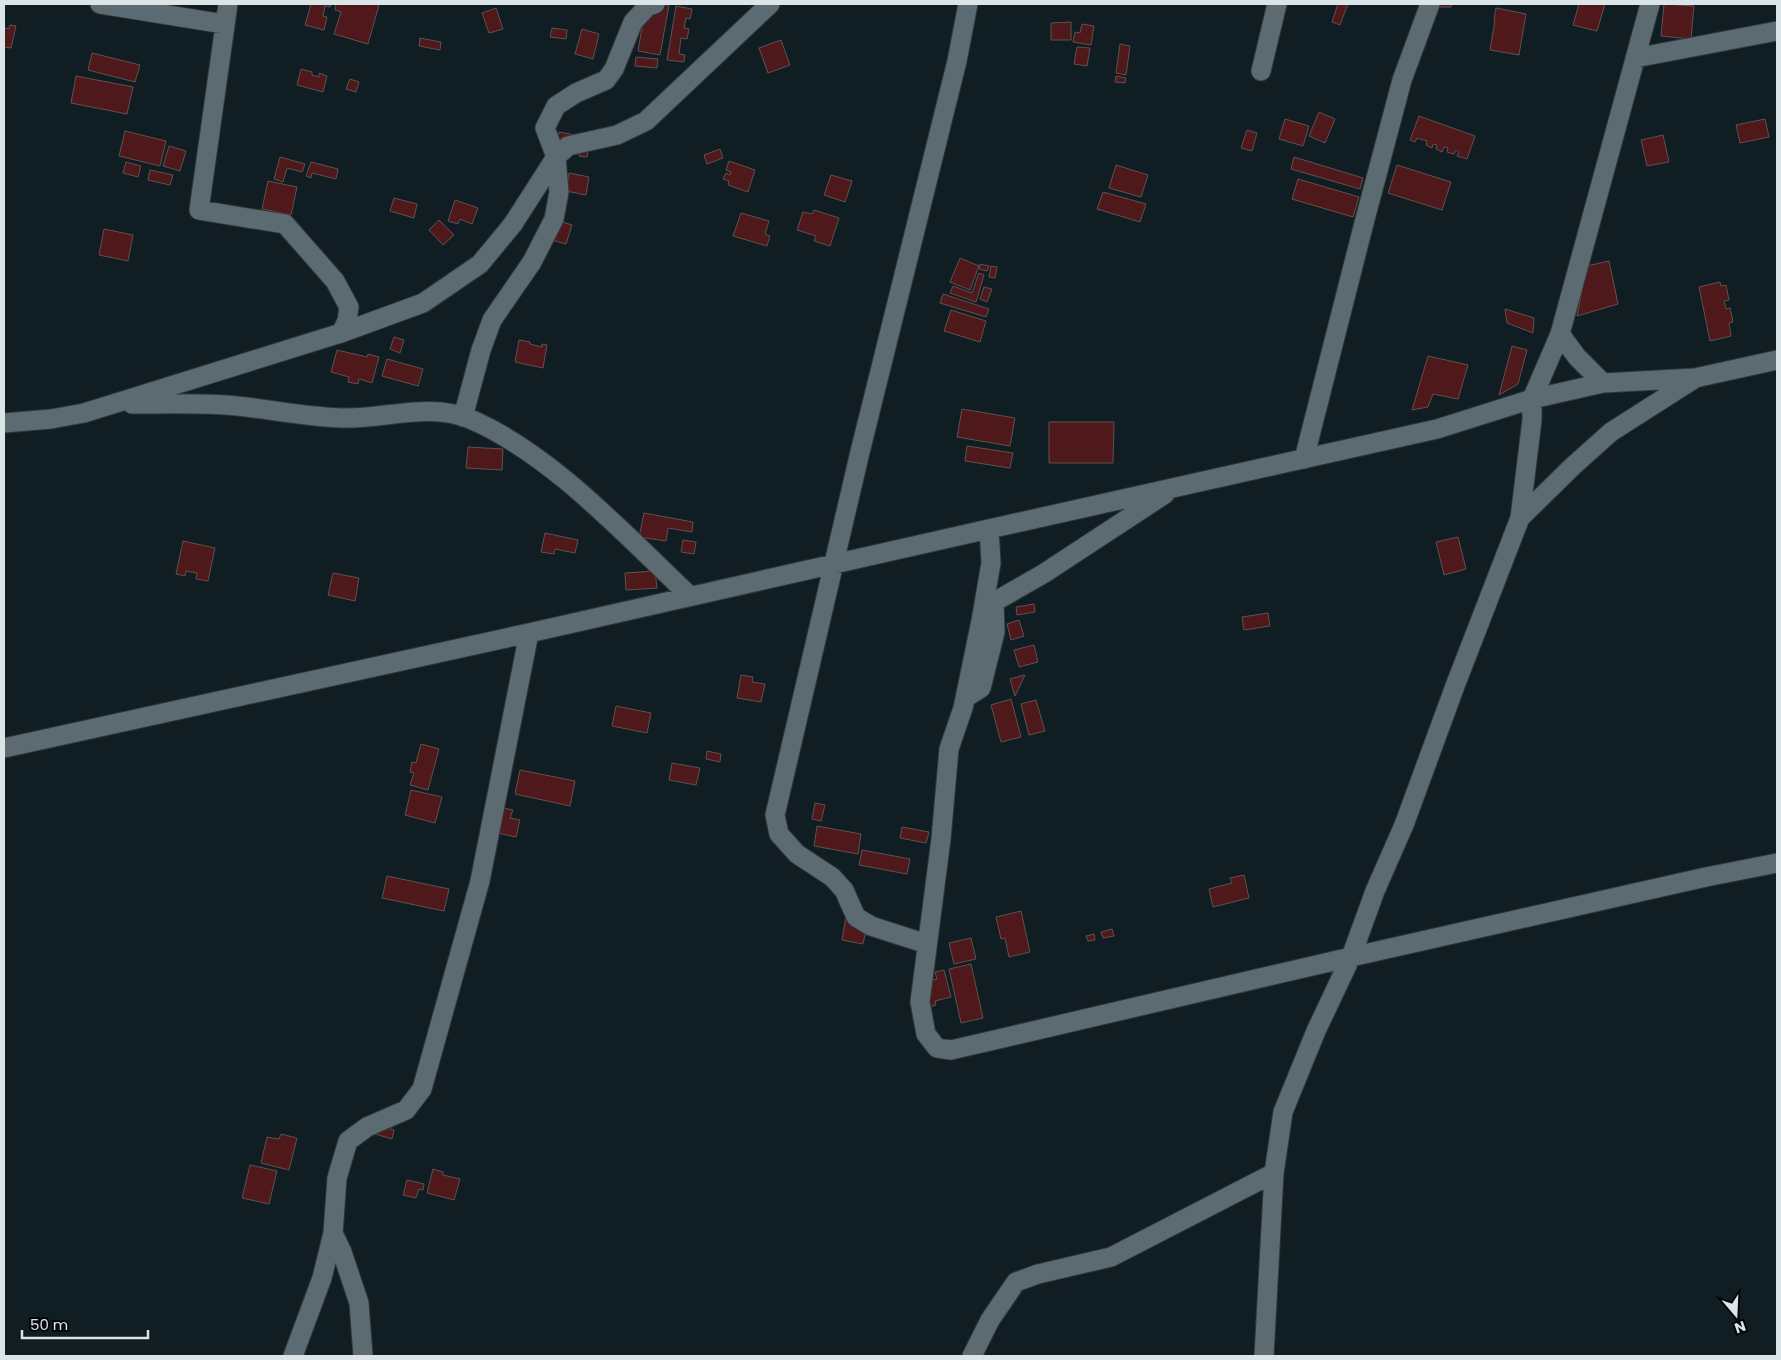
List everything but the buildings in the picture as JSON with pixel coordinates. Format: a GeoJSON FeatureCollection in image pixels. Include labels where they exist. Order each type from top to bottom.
{"type":"FeatureCollection","features":[{"type":"Feature","properties":{"kind":"street"},"geometry":{"type":"LineString","coordinates":[[100,4],[224,24]]}},
{"type":"Feature","properties":{"kind":"street"},"geometry":{"type":"LineString","coordinates":[[228,4],[199,210],[285,224],[335,281],[349,307],[348,321],[341,334]]}},
{"type":"Feature","properties":{"kind":"street"},"geometry":{"type":"LineString","coordinates":[[463,416],[481,350],[492,320],[532,262],[554,219],[559,192],[556,157],[546,128],[556,106],[576,93],[606,80],[614,69],[633,22],[640,10],[655,4]]}},
{"type":"Feature","properties":{"kind":"street"},"geometry":{"type":"LineString","coordinates":[[4,423],[84,413],[341,334],[423,303],[480,264],[513,224],[556,157],[568,146],[617,135],[646,121],[770,4]]}},
{"type":"Feature","properties":{"kind":"street"},"geometry":{"type":"LineString","coordinates":[[927,944],[871,926],[856,917],[844,890],[832,877],[798,854],[779,834],[775,815],[833,564],[957,61],[968,4]]}},
{"type":"Feature","properties":{"kind":"street"},"geometry":{"type":"LineString","coordinates":[[1260,71],[1277,4]]}},
{"type":"Feature","properties":{"kind":"street"},"geometry":{"type":"LineString","coordinates":[[1304,459],[1362,227],[1402,80],[1430,4]]}},
{"type":"Feature","properties":{"kind":"street"},"geometry":{"type":"LineString","coordinates":[[1264,1356],[1274,1173],[1283,1112],[1316,1031],[1351,957],[1375,892],[1404,825],[1520,518],[1532,420],[1532,399],[1560,334],[1650,4]]}},
{"type":"Feature","properties":{"kind":"street"},"geometry":{"type":"LineString","coordinates":[[1635,58],[1777,31]]}},
{"type":"Feature","properties":{"kind":"street"},"geometry":{"type":"LineString","coordinates":[[1560,334],[1578,357],[1603,383]]}},
{"type":"Feature","properties":{"kind":"street"},"geometry":{"type":"LineString","coordinates":[[4,748],[1437,430],[1532,399],[1603,383],[1695,378],[1777,360]]}},
{"type":"Feature","properties":{"kind":"street"},"geometry":{"type":"LineString","coordinates":[[1520,518],[1611,432],[1695,378]]}},
{"type":"Feature","properties":{"kind":"street"},"geometry":{"type":"LineString","coordinates":[[113,403],[226,405],[343,418],[386,416],[428,410],[463,416],[521,446],[578,490],[690,596]]}},
{"type":"Feature","properties":{"kind":"street"},"geometry":{"type":"LineString","coordinates":[[965,698],[981,688],[995,632],[994,602],[1043,574],[1174,488]]}},
{"type":"Feature","properties":{"kind":"street"},"geometry":{"type":"LineString","coordinates":[[989,528],[991,563],[982,621],[965,698],[949,749],[941,839],[920,1002],[926,1034],[938,1048],[951,1050],[1351,957],[1777,862]]}},
{"type":"Feature","properties":{"kind":"street"},"geometry":{"type":"LineString","coordinates":[[293,1356],[322,1278],[333,1233],[337,1178],[348,1141],[367,1127],[406,1110],[422,1089],[480,882],[529,633]]}},
{"type":"Feature","properties":{"kind":"street"},"geometry":{"type":"LineString","coordinates":[[972,1356],[990,1320],[1016,1282],[1038,1274],[1111,1257],[1274,1173]]}},
{"type":"Feature","properties":{"kind":"street"},"geometry":{"type":"LineString","coordinates":[[333,1233],[342,1252],[359,1303],[362,1356]]}}]}
